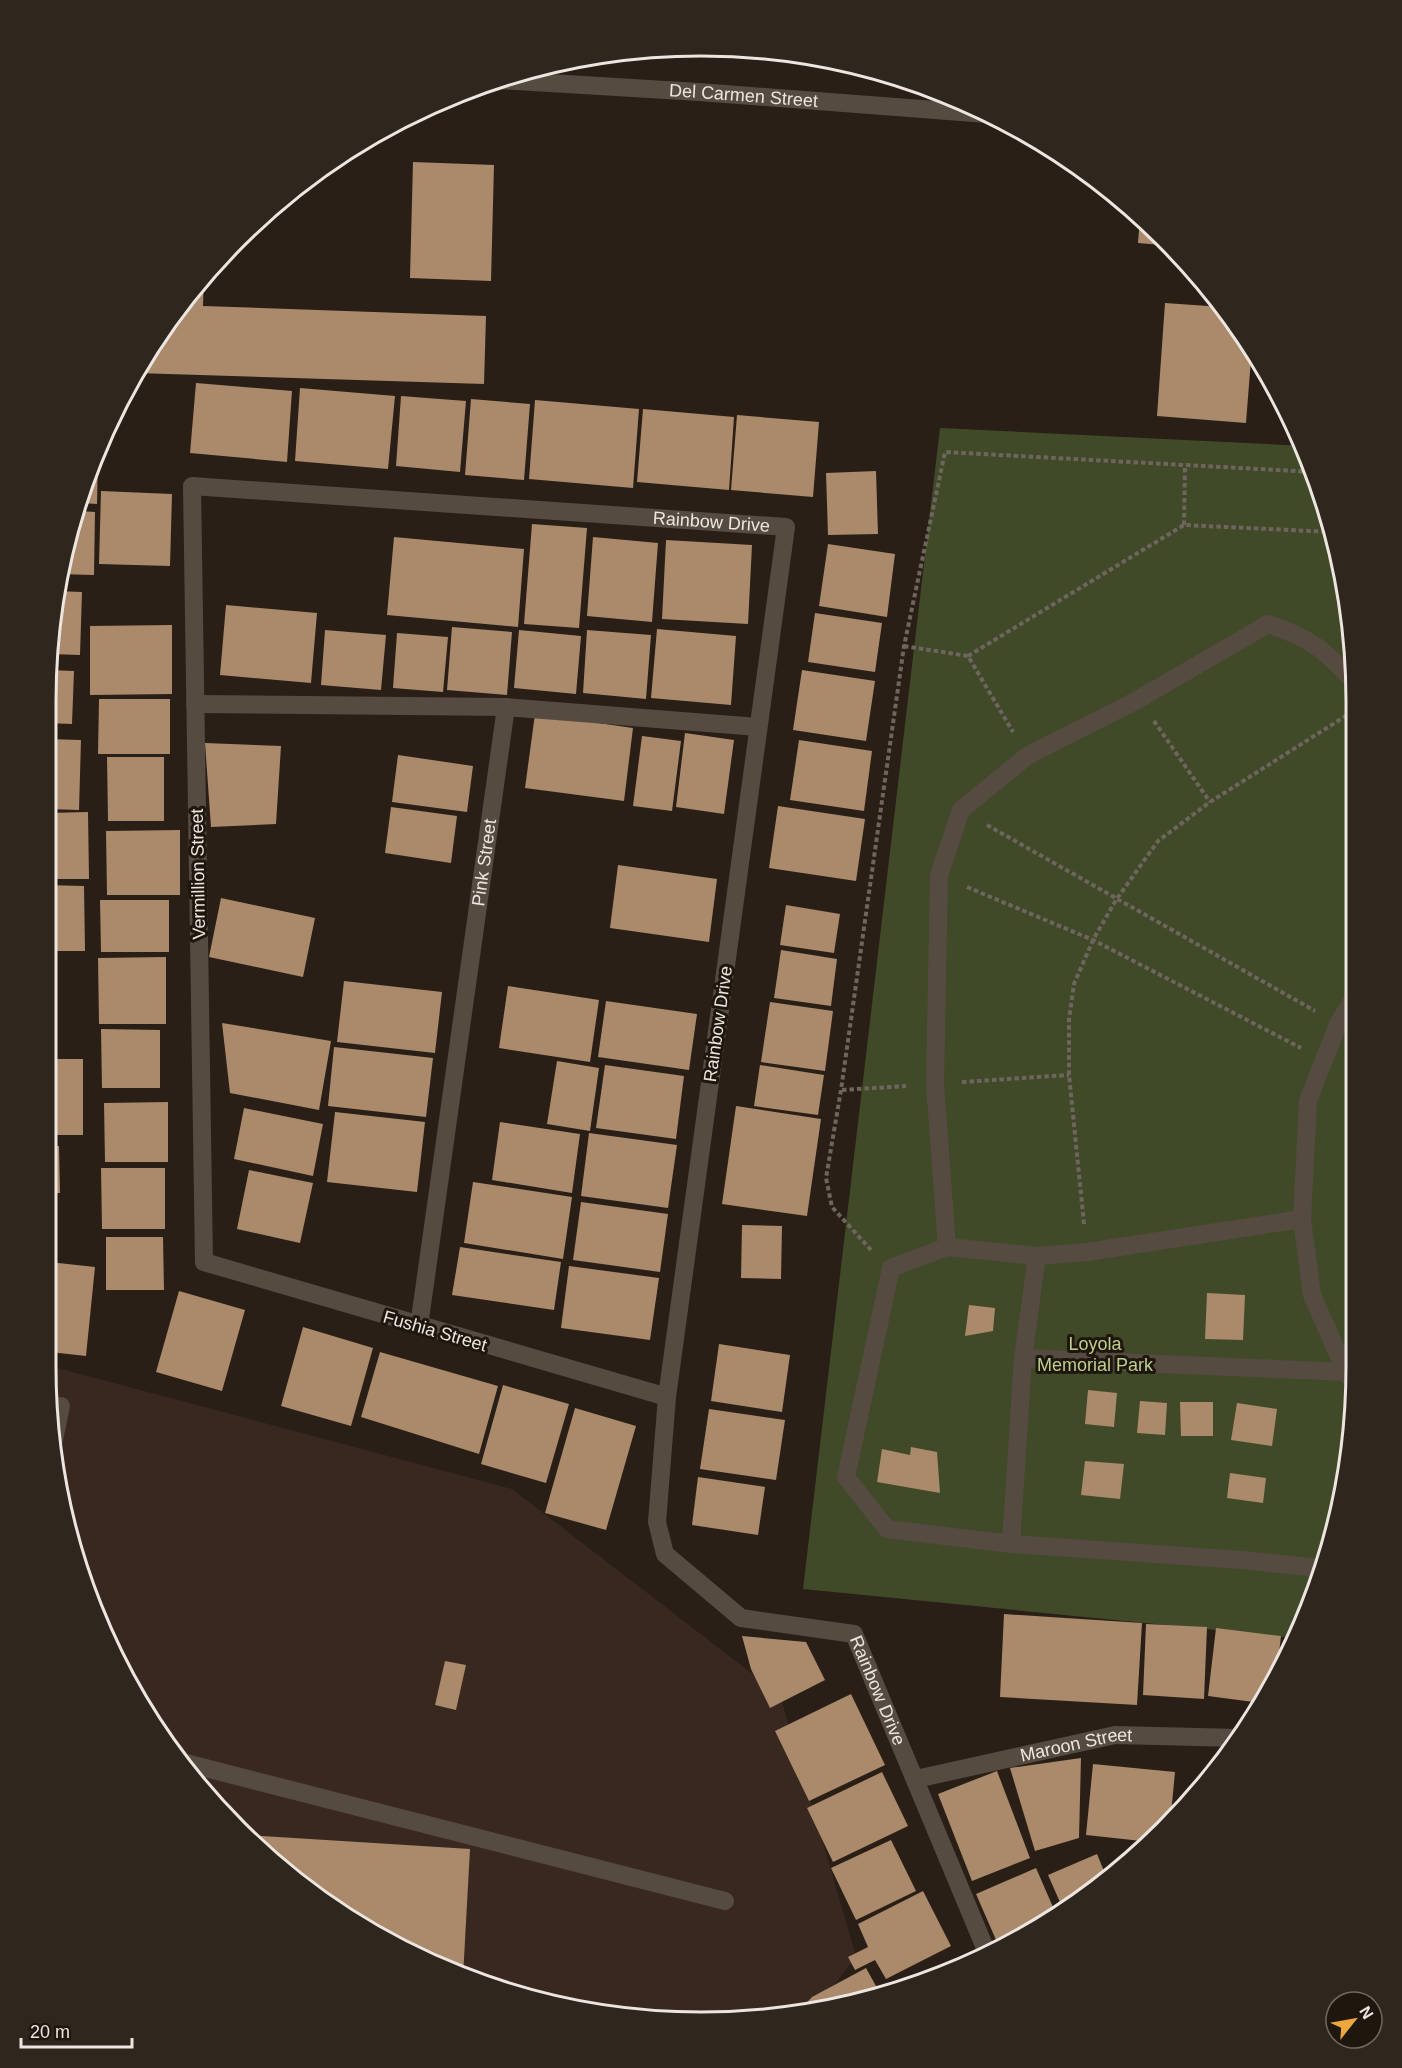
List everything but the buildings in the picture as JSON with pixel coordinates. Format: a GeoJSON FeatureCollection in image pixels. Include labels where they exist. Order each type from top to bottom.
{"type":"FeatureCollection","features":[{"type":"Feature","properties":{"kind":"street","name":"Del Carmen Street"},"geometry":{"type":"LineString","coordinates":[[521,81],[964,112]]}},
{"type":"Feature","properties":{"kind":"street","name":"Vermillion Street"},"geometry":{"type":"LineString","coordinates":[[192,486],[204,1262]]}},
{"type":"Feature","properties":{"kind":"street","name":"Rainbow Drive"},"geometry":{"type":"LineString","coordinates":[[192,486],[786,527],[667,1397],[657,1522],[665,1554],[741,1618],[854,1634],[985,1947]]}},
{"type":"Feature","properties":{"kind":"street"},"geometry":{"type":"LineString","coordinates":[[947,1247],[935,1084],[939,875],[961,810],[1027,756],[1139,699],[1269,624],[1292,632],[1323,649],[1345,673]]}},
{"type":"Feature","properties":{"kind":"street"},"geometry":{"type":"LineString","coordinates":[[195,704],[506,707],[758,727]]}},
{"type":"Feature","properties":{"kind":"street","name":"Pink Street"},"geometry":{"type":"LineString","coordinates":[[419,1326],[506,707]]}},
{"type":"Feature","properties":{"kind":"street"},"geometry":{"type":"LineString","coordinates":[[1346,1011],[1338,1024],[1308,1101],[1302,1219],[1312,1295],[1346,1367]]}},
{"type":"Feature","properties":{"kind":"street"},"geometry":{"type":"LineString","coordinates":[[1302,1219],[1086,1252],[1037,1256],[947,1247],[891,1268],[846,1477],[887,1528],[1011,1544],[1242,1560],[1314,1567]]}},
{"type":"Feature","properties":{"kind":"street"},"geometry":{"type":"LineString","coordinates":[[1011,1544],[1023,1358],[1037,1256]]}},
{"type":"Feature","properties":{"kind":"street","name":"Fushia Street"},"geometry":{"type":"LineString","coordinates":[[204,1262],[667,1397]]}},
{"type":"Feature","properties":{"kind":"street"},"geometry":{"type":"LineString","coordinates":[[1023,1358],[1346,1378]]}},
{"type":"Feature","properties":{"kind":"street"},"geometry":{"type":"LineString","coordinates":[[58,1418],[60,1406]]}},
{"type":"Feature","properties":{"kind":"street","name":"Maroon Street"},"geometry":{"type":"LineString","coordinates":[[916,1779],[1115,1735],[1229,1738]]}},
{"type":"Feature","properties":{"kind":"street"},"geometry":{"type":"LineString","coordinates":[[193,1765],[725,1901]]}},
{"type":"Feature","properties":{"kind":"path"},"geometry":{"type":"LineString","coordinates":[[891,1268],[859,1240],[832,1207],[826,1179],[842,1090],[904,646],[945,452],[1304,471]]}},
{"type":"Feature","properties":{"kind":"path"},"geometry":{"type":"LineString","coordinates":[[1184,525],[1185,465]]}},
{"type":"Feature","properties":{"kind":"path"},"geometry":{"type":"LineString","coordinates":[[904,646],[968,656],[1184,525],[1324,532]]}},
{"type":"Feature","properties":{"kind":"path"},"geometry":{"type":"LineString","coordinates":[[968,656],[1027,756]]}},
{"type":"Feature","properties":{"kind":"path"},"geometry":{"type":"LineString","coordinates":[[1139,699],[1210,802]]}},
{"type":"Feature","properties":{"kind":"path"},"geometry":{"type":"LineString","coordinates":[[1086,1252],[1069,1075],[1069,1019],[1074,984],[1093,940],[1116,900],[1158,841],[1210,802],[1346,716]]}},
{"type":"Feature","properties":{"kind":"path"},"geometry":{"type":"LineString","coordinates":[[961,810],[1338,1024]]}},
{"type":"Feature","properties":{"kind":"path"},"geometry":{"type":"LineString","coordinates":[[939,875],[1093,940],[1324,1059]]}},
{"type":"Feature","properties":{"kind":"shaded area"},"geometry":{"type":"Polygon","coordinates":[[[56,1368],[512,1489],[780,1695],[856,1956],[823,2001],[743,2011],[659,2011],[617,2007],[534,1991],[454,1963],[378,1926],[342,1904],[308,1879],[275,1852],[216,1793],[164,1726],[122,1652],[105,1614],[77,1534],[61,1451],[56,1368]]]}},
{"type":"Feature","properties":{"kind":"green space","name":"Loyola Memorial Park"},"geometry":{"type":"Polygon","coordinates":[[[940,428],[1293,445],[1325,534],[1334,575],[1345,659],[1346,701],[1345,1409],[1341,1451],[1325,1534],[1297,1614],[1287,1637],[803,1589],[940,428]]]}}]}
